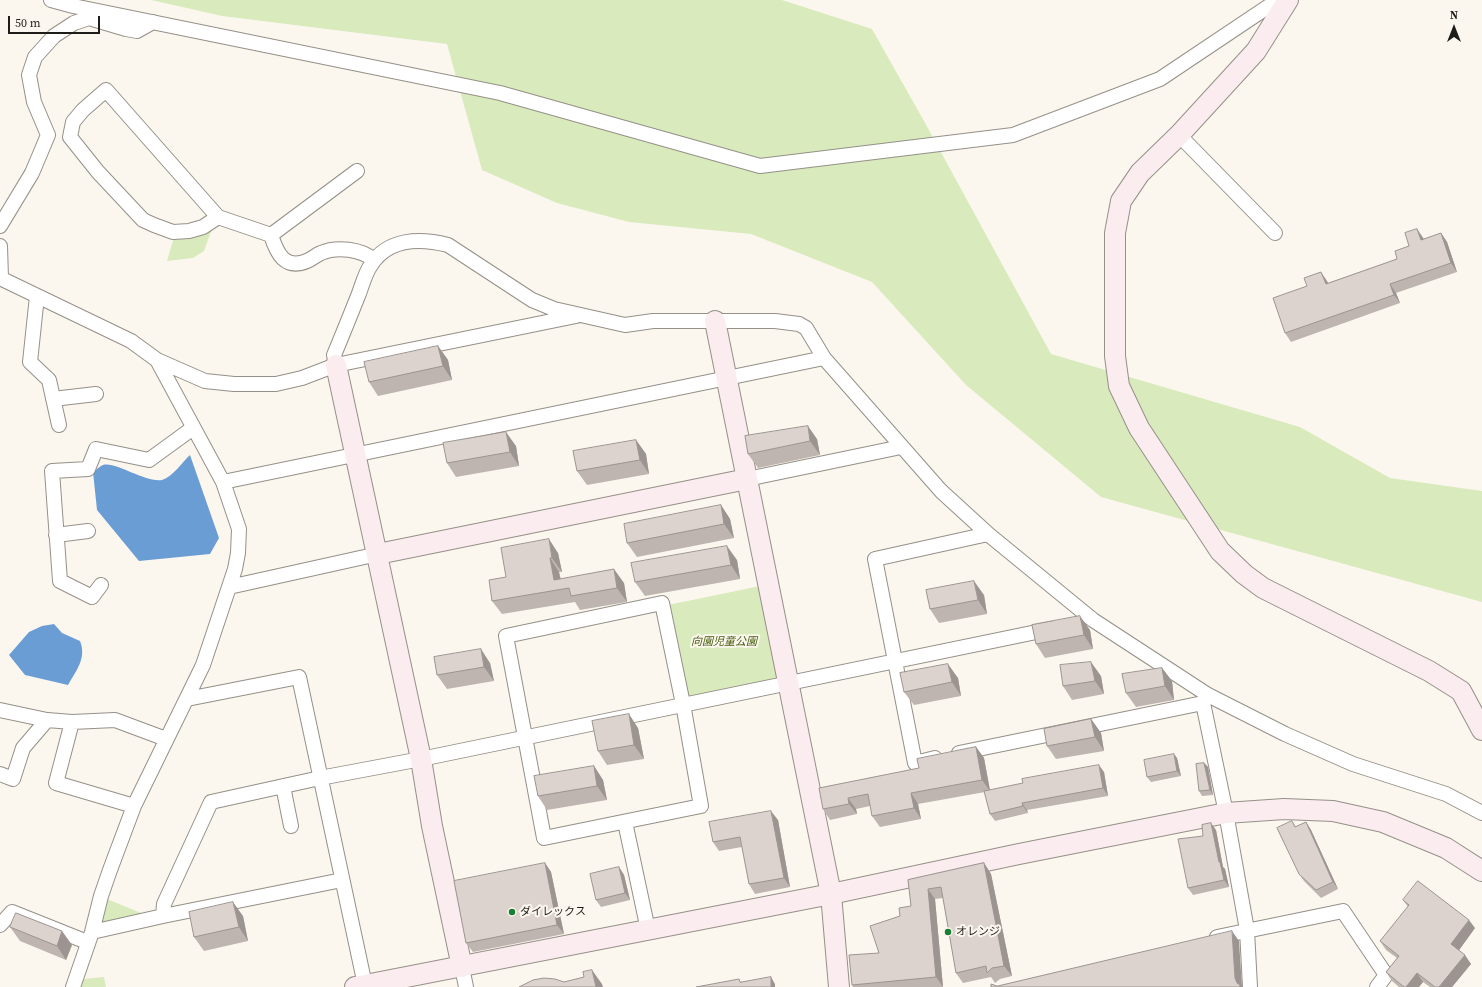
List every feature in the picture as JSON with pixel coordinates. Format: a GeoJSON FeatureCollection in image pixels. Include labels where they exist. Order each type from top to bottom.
{"type":"FeatureCollection","features":[{"type":"Feature","properties":{"kind":"street"},"geometry":{"type":"LineString","coordinates":[[51,0],[74,6],[500,93],[760,166],[1013,135],[1160,79],[1278,0]]}},
{"type":"Feature","properties":{"kind":"street"},"geometry":{"type":"LineString","coordinates":[[1288,0],[1256,51],[1179,135],[1140,174],[1121,201],[1115,233],[1115,356],[1119,386],[1139,428],[1220,551],[1244,574],[1263,588],[1429,670],[1461,691],[1482,730]]}},
{"type":"Feature","properties":{"kind":"street"},"geometry":{"type":"LineString","coordinates":[[0,226],[32,173],[48,135],[34,102],[29,75],[35,57],[54,36],[74,23],[90,18],[137,31],[153,22]]}},
{"type":"Feature","properties":{"kind":"street"},"geometry":{"type":"LineString","coordinates":[[218,217],[203,227],[189,231],[173,232],[142,220],[98,172],[70,137],[74,122],[83,110],[106,90],[218,217],[271,235]]}},
{"type":"Feature","properties":{"kind":"street"},"geometry":{"type":"LineString","coordinates":[[1179,135],[1275,233]]}},
{"type":"Feature","properties":{"kind":"street"},"geometry":{"type":"LineString","coordinates":[[271,235],[357,171]]}},
{"type":"Feature","properties":{"kind":"street"},"geometry":{"type":"LineString","coordinates":[[271,235],[275,248],[284,260],[292,264],[307,261],[321,253],[336,250],[360,252],[374,260]]}},
{"type":"Feature","properties":{"kind":"street"},"geometry":{"type":"LineString","coordinates":[[466,987],[432,826],[421,759],[378,554],[334,356],[370,266],[374,260],[386,248],[412,240],[448,245],[532,300],[554,309],[625,325],[653,321],[775,321],[799,324],[806,328],[824,358],[941,491],[988,534],[1093,620],[1205,699],[1346,761],[1446,794],[1482,813]]}},
{"type":"Feature","properties":{"kind":"street"},"geometry":{"type":"LineString","coordinates":[[0,246],[1,278],[131,341],[157,360],[205,381],[234,384],[276,384],[302,378],[336,365],[583,315]]}},
{"type":"Feature","properties":{"kind":"street"},"geometry":{"type":"LineString","coordinates":[[37,296],[30,362],[49,380],[59,425]]}},
{"type":"Feature","properties":{"kind":"street"},"geometry":{"type":"LineString","coordinates":[[715,321],[831,894],[839,987]]}},
{"type":"Feature","properties":{"kind":"street"},"geometry":{"type":"LineString","coordinates":[[223,482],[824,358]]}},
{"type":"Feature","properties":{"kind":"street"},"geometry":{"type":"LineString","coordinates":[[73,987],[101,896],[134,806],[203,665],[236,569],[239,530],[223,482],[157,360]]}},
{"type":"Feature","properties":{"kind":"street"},"geometry":{"type":"LineString","coordinates":[[53,399],[96,394]]}},
{"type":"Feature","properties":{"kind":"street"},"geometry":{"type":"LineString","coordinates":[[101,585],[92,597],[57,586],[52,470],[88,469],[96,449],[149,460],[193,428]]}},
{"type":"Feature","properties":{"kind":"street"},"geometry":{"type":"LineString","coordinates":[[229,587],[378,554],[901,446]]}},
{"type":"Feature","properties":{"kind":"street"},"geometry":{"type":"LineString","coordinates":[[56,535],[88,531]]}},
{"type":"Feature","properties":{"kind":"street"},"geometry":{"type":"LineString","coordinates":[[988,534],[875,559],[915,763],[1205,699]]}},
{"type":"Feature","properties":{"kind":"street"},"geometry":{"type":"LineString","coordinates":[[662,603],[683,704],[701,806],[544,838],[506,636],[662,603]]}},
{"type":"Feature","properties":{"kind":"street"},"geometry":{"type":"LineString","coordinates":[[1078,623],[1093,620]]}},
{"type":"Feature","properties":{"kind":"street"},"geometry":{"type":"LineString","coordinates":[[163,916],[164,904],[211,802],[320,778],[421,759],[1063,626]]}},
{"type":"Feature","properties":{"kind":"street"},"geometry":{"type":"LineString","coordinates":[[187,699],[299,677],[342,880],[360,986],[831,894],[1019,854],[1226,813],[1284,809],[1333,811],[1383,822],[1446,848],[1482,871]]}},
{"type":"Feature","properties":{"kind":"street"},"geometry":{"type":"LineString","coordinates":[[1205,699],[1247,930],[1250,987]]}},
{"type":"Feature","properties":{"kind":"street"},"geometry":{"type":"LineString","coordinates":[[0,710],[47,720],[72,722],[115,720],[166,739]]}},
{"type":"Feature","properties":{"kind":"street"},"geometry":{"type":"LineString","coordinates":[[0,774],[13,779],[23,748],[47,720]]}},
{"type":"Feature","properties":{"kind":"street"},"geometry":{"type":"LineString","coordinates":[[72,722],[56,783],[134,806]]}},
{"type":"Feature","properties":{"kind":"street"},"geometry":{"type":"LineString","coordinates":[[283,786],[291,826]]}},
{"type":"Feature","properties":{"kind":"street"},"geometry":{"type":"LineString","coordinates":[[625,822],[648,930]]}},
{"type":"Feature","properties":{"kind":"street"},"geometry":{"type":"LineString","coordinates":[[0,925],[6,910],[89,937],[163,916],[342,880]]}},
{"type":"Feature","properties":{"kind":"street"},"geometry":{"type":"LineString","coordinates":[[1201,941],[1247,930],[1343,911],[1386,975],[1377,987]]}},
{"type":"Feature","properties":{"kind":"green space"},"geometry":{"type":"Polygon","coordinates":[[[151,0],[782,0],[872,29],[1051,354],[1300,427],[1390,478],[1482,491],[1482,602],[1101,497],[966,385],[872,282],[751,234],[629,222],[557,203],[482,170],[447,44],[222,16],[151,0]]]}},
{"type":"Feature","properties":{"kind":"green space"},"geometry":{"type":"Polygon","coordinates":[[[212,229],[204,251],[193,258],[167,261],[174,237],[188,238],[197,233],[212,229]]]}},
{"type":"Feature","properties":{"kind":"green space","name":"向園児童公園"},"geometry":{"type":"Polygon","coordinates":[[[760,586],[780,678],[688,697],[668,605],[760,586]]]}},
{"type":"Feature","properties":{"kind":"green space"},"geometry":{"type":"Polygon","coordinates":[[[107,899],[146,915],[104,924],[99,919],[107,899]]]}},
{"type":"Feature","properties":{"kind":"green space"},"geometry":{"type":"Polygon","coordinates":[[[104,977],[106,987],[80,987],[83,979],[104,977]]]}},
{"type":"Feature","properties":{"kind":"water"},"geometry":{"type":"Polygon","coordinates":[[[190,455],[219,538],[210,554],[139,561],[97,510],[93,472],[103,465],[109,465],[147,478],[162,480],[174,473],[190,455]]]}},
{"type":"Feature","properties":{"kind":"water"},"geometry":{"type":"Polygon","coordinates":[[[54,624],[62,633],[80,641],[82,647],[80,664],[68,685],[25,675],[9,655],[29,632],[42,626],[54,624]]]}},
{"type":"Feature","properties":{"kind":"building"},"geometry":{"type":"Polygon","coordinates":[[[1417,229],[1421,240],[1441,233],[1451,263],[1390,284],[1394,295],[1285,333],[1273,298],[1307,286],[1304,278],[1321,272],[1326,284],[1397,259],[1395,251],[1409,246],[1405,233],[1417,229]]]}},
{"type":"Feature","properties":{"kind":"building"},"geometry":{"type":"Polygon","coordinates":[[[438,346],[443,366],[369,382],[364,362],[438,346]]]}},
{"type":"Feature","properties":{"kind":"building"},"geometry":{"type":"Polygon","coordinates":[[[808,426],[810,441],[748,454],[745,436],[808,426]]]}},
{"type":"Feature","properties":{"kind":"building"},"geometry":{"type":"Polygon","coordinates":[[[506,432],[510,452],[447,463],[443,443],[506,432]]]}},
{"type":"Feature","properties":{"kind":"building"},"geometry":{"type":"Polygon","coordinates":[[[636,440],[640,460],[577,471],[573,451],[636,440]]]}},
{"type":"Feature","properties":{"kind":"building"},"geometry":{"type":"Polygon","coordinates":[[[721,505],[724,524],[627,543],[624,524],[721,505]]]}},
{"type":"Feature","properties":{"kind":"building"},"geometry":{"type":"Polygon","coordinates":[[[549,539],[552,558],[550,558],[554,580],[614,569],[617,588],[571,596],[569,588],[492,601],[489,580],[506,577],[501,548],[549,539]]]}},
{"type":"Feature","properties":{"kind":"building"},"geometry":{"type":"Polygon","coordinates":[[[727,546],[731,565],[635,582],[631,563],[727,546]]]}},
{"type":"Feature","properties":{"kind":"building"},"geometry":{"type":"Polygon","coordinates":[[[974,581],[978,600],[930,609],[926,590],[974,581]]]}},
{"type":"Feature","properties":{"kind":"building"},"geometry":{"type":"Polygon","coordinates":[[[1080,616],[1084,635],[1036,644],[1032,625],[1080,616]]]}},
{"type":"Feature","properties":{"kind":"building"},"geometry":{"type":"Polygon","coordinates":[[[481,649],[484,667],[437,675],[434,657],[481,649]]]}},
{"type":"Feature","properties":{"kind":"building"},"geometry":{"type":"Polygon","coordinates":[[[1091,662],[1095,681],[1063,686],[1060,665],[1091,662]]]}},
{"type":"Feature","properties":{"kind":"building"},"geometry":{"type":"Polygon","coordinates":[[[948,664],[952,682],[904,692],[900,673],[948,664]]]}},
{"type":"Feature","properties":{"kind":"building"},"geometry":{"type":"Polygon","coordinates":[[[1162,668],[1165,686],[1126,693],[1122,674],[1162,668]]]}},
{"type":"Feature","properties":{"kind":"building"},"geometry":{"type":"Polygon","coordinates":[[[629,714],[634,745],[598,751],[592,721],[629,714]]]}},
{"type":"Feature","properties":{"kind":"building"},"geometry":{"type":"Polygon","coordinates":[[[1091,719],[1095,737],[1047,746],[1044,729],[1091,719]]]}},
{"type":"Feature","properties":{"kind":"building"},"geometry":{"type":"Polygon","coordinates":[[[976,747],[982,780],[911,793],[914,808],[872,816],[868,794],[848,798],[849,804],[823,809],[819,788],[919,768],[917,759],[976,747]]]}},
{"type":"Feature","properties":{"kind":"building"},"geometry":{"type":"Polygon","coordinates":[[[1174,754],[1177,771],[1147,777],[1144,760],[1174,754]]]}},
{"type":"Feature","properties":{"kind":"building"},"geometry":{"type":"Polygon","coordinates":[[[1204,763],[1210,790],[1199,791],[1196,764],[1204,763]]]}},
{"type":"Feature","properties":{"kind":"building"},"geometry":{"type":"Polygon","coordinates":[[[1099,765],[1103,788],[1022,803],[1023,806],[990,814],[984,791],[1023,783],[1022,779],[1099,765]]]}},
{"type":"Feature","properties":{"kind":"building"},"geometry":{"type":"Polygon","coordinates":[[[594,766],[597,786],[538,796],[534,776],[594,766]]]}},
{"type":"Feature","properties":{"kind":"building"},"geometry":{"type":"Polygon","coordinates":[[[771,811],[784,878],[749,884],[740,837],[713,842],[709,822],[771,811]]]}},
{"type":"Feature","properties":{"kind":"building"},"geometry":{"type":"Polygon","coordinates":[[[1292,821],[1295,827],[1306,822],[1333,882],[1316,890],[1299,874],[1277,828],[1292,821]]]}},
{"type":"Feature","properties":{"kind":"building"},"geometry":{"type":"Polygon","coordinates":[[[1211,823],[1224,880],[1188,888],[1178,839],[1203,836],[1202,825],[1211,823]]]}},
{"type":"Feature","properties":{"kind":"building","name":"ダイレックス"},"geometry":{"type":"Polygon","coordinates":[[[545,863],[557,925],[466,943],[454,881],[545,863]]]}},
{"type":"Feature","properties":{"kind":"building"},"geometry":{"type":"Polygon","coordinates":[[[984,863],[1004,966],[992,968],[987,973],[986,966],[956,973],[941,887],[928,889],[936,977],[852,985],[849,955],[879,953],[870,926],[900,916],[899,908],[911,906],[908,880],[984,863]]]}},
{"type":"Feature","properties":{"kind":"building"},"geometry":{"type":"Polygon","coordinates":[[[619,867],[625,893],[596,900],[590,874],[619,867]]]}},
{"type":"Feature","properties":{"kind":"building"},"geometry":{"type":"Polygon","coordinates":[[[1418,881],[1469,920],[1451,944],[1465,955],[1439,987],[1435,987],[1417,973],[1406,987],[1404,987],[1386,972],[1399,956],[1380,941],[1409,905],[1403,900],[1418,881]]]}},
{"type":"Feature","properties":{"kind":"building"},"geometry":{"type":"Polygon","coordinates":[[[233,902],[239,927],[194,937],[189,912],[233,902]]]}},
{"type":"Feature","properties":{"kind":"building"},"geometry":{"type":"Polygon","coordinates":[[[16,913],[62,931],[57,946],[10,927],[16,913]]]}},
{"type":"Feature","properties":{"kind":"building"},"geometry":{"type":"Polygon","coordinates":[[[1232,931],[1235,978],[1240,987],[991,987],[991,984],[997,986],[1232,931]]]}},
{"type":"Feature","properties":{"kind":"building"},"geometry":{"type":"Polygon","coordinates":[[[592,970],[596,987],[519,987],[533,980],[544,978],[564,982],[584,977],[583,972],[592,970]]]}},
{"type":"Feature","properties":{"kind":"building"},"geometry":{"type":"Polygon","coordinates":[[[771,977],[771,987],[696,987],[739,979],[740,982],[771,977]]]}},
{"type":"Feature","properties":{"kind":"place","name":"ダイレックス"},"geometry":{"type":"Point","coordinates":[512,912]}},
{"type":"Feature","properties":{"kind":"place","name":"オレンジ"},"geometry":{"type":"Point","coordinates":[948,932]}}]}
